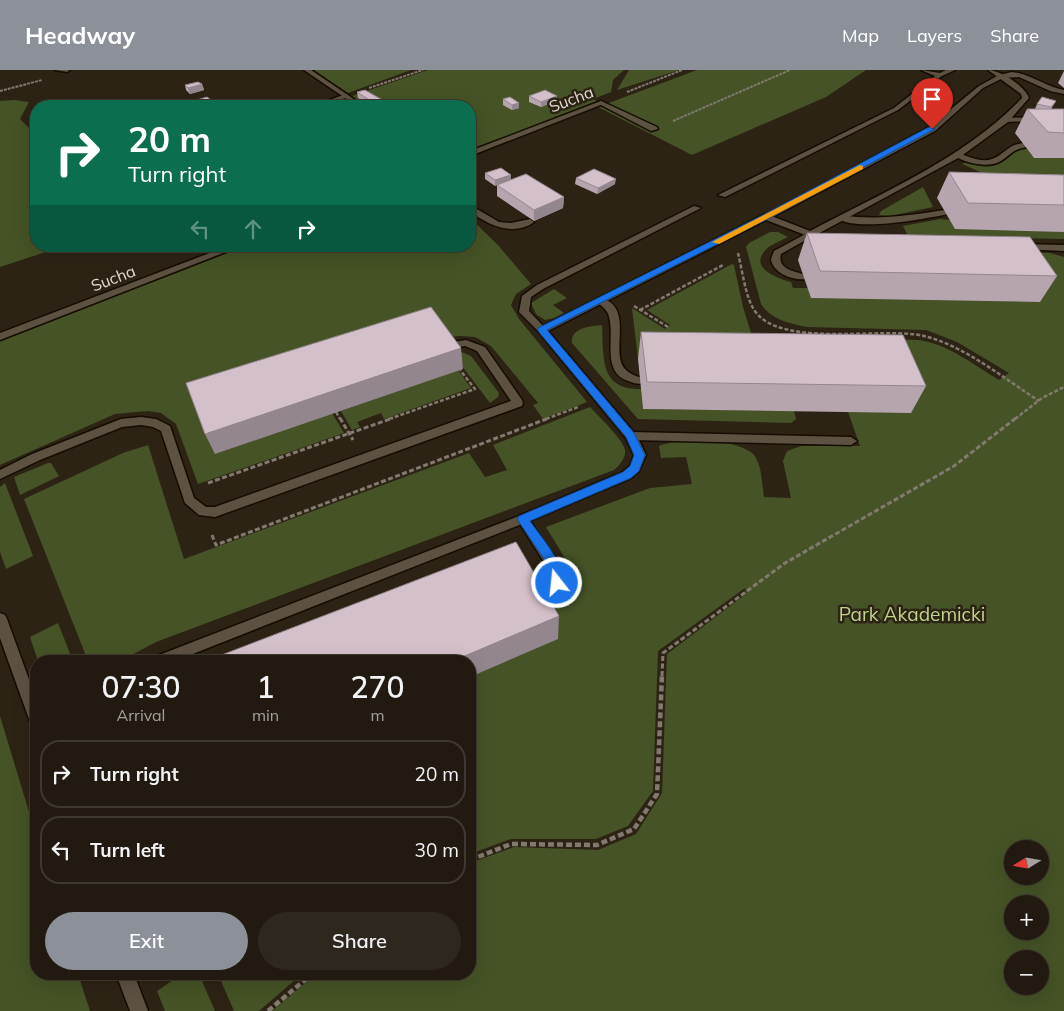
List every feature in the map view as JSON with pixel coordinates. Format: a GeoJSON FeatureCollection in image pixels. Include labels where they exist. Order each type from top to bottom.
{"type":"FeatureCollection","features":[{"type":"Feature","properties":{"kind":"street"},"geometry":{"type":"LineString","coordinates":[[307,70],[352,100]]}},
{"type":"Feature","properties":{"kind":"street"},"geometry":{"type":"LineString","coordinates":[[924,70],[940,75]]}},
{"type":"Feature","properties":{"kind":"street"},"geometry":{"type":"LineString","coordinates":[[722,195],[896,110],[940,75],[952,70]]}},
{"type":"Feature","properties":{"kind":"street"},"geometry":{"type":"LineString","coordinates":[[804,277],[781,270],[776,264],[775,258],[777,253],[958,155],[1005,120],[1026,98],[1024,94],[991,70]]}},
{"type":"Feature","properties":{"kind":"street"},"geometry":{"type":"LineString","coordinates":[[542,330],[766,217],[932,129],[981,87],[1000,76],[1020,75],[1052,90],[1064,92]]}},
{"type":"Feature","properties":{"kind":"street"},"geometry":{"type":"LineString","coordinates":[[334,100],[346,96]]}},
{"type":"Feature","properties":{"kind":"street"},"geometry":{"type":"LineString","coordinates":[[601,103],[654,129]]}},
{"type":"Feature","properties":{"kind":"street","name":"Sucha"},"geometry":{"type":"LineString","coordinates":[[476,152],[601,103]]}},
{"type":"Feature","properties":{"kind":"street"},"geometry":{"type":"LineString","coordinates":[[1005,120],[1064,118]]}},
{"type":"Feature","properties":{"kind":"street"},"geometry":{"type":"LineString","coordinates":[[958,155],[971,160],[991,162],[1009,148],[1024,145]]}},
{"type":"Feature","properties":{"kind":"street"},"geometry":{"type":"LineString","coordinates":[[174,655],[522,519],[627,475],[635,468],[640,455],[631,436],[542,330],[524,312],[526,296],[540,287],[697,208]]}},
{"type":"Feature","properties":{"kind":"street"},"geometry":{"type":"LineString","coordinates":[[476,212],[489,223],[503,227],[530,222]]}},
{"type":"Feature","properties":{"kind":"street"},"geometry":{"type":"LineString","coordinates":[[840,218],[889,222],[946,212]]}},
{"type":"Feature","properties":{"kind":"street"},"geometry":{"type":"LineString","coordinates":[[766,217],[829,241]]}},
{"type":"Feature","properties":{"kind":"street"},"geometry":{"type":"LineString","coordinates":[[1016,247],[1064,248]]}},
{"type":"Feature","properties":{"kind":"street","name":"Sucha"},"geometry":{"type":"LineString","coordinates":[[0,337],[221,252]]}},
{"type":"Feature","properties":{"kind":"street"},"geometry":{"type":"LineString","coordinates":[[602,301],[614,315],[617,367],[621,374],[630,379],[640,381]]}},
{"type":"Feature","properties":{"kind":"street"},"geometry":{"type":"LineString","coordinates":[[0,475],[36,457],[121,423],[141,420],[156,423],[166,429],[189,500],[203,512],[214,512],[518,403],[481,349],[466,343],[447,346]]}},
{"type":"Feature","properties":{"kind":"street"},"geometry":{"type":"LineString","coordinates":[[631,436],[851,441]]}},
{"type":"Feature","properties":{"kind":"street"},"geometry":{"type":"LineString","coordinates":[[522,519],[544,549],[558,573],[557,583],[551,596],[538,603]]}},
{"type":"Feature","properties":{"kind":"street"},"geometry":{"type":"LineString","coordinates":[[0,619],[30,700]]}},
{"type":"Feature","properties":{"kind":"street"},"geometry":{"type":"LineString","coordinates":[[127,980],[139,1011]]}},
{"type":"Feature","properties":{"kind":"path"},"geometry":{"type":"LineString","coordinates":[[0,91],[45,79],[62,70]]}},
{"type":"Feature","properties":{"kind":"path"},"geometry":{"type":"LineString","coordinates":[[346,96],[423,70]]}},
{"type":"Feature","properties":{"kind":"path","name":"Sucha"},"geometry":{"type":"LineString","coordinates":[[601,103],[682,70]]}},
{"type":"Feature","properties":{"kind":"path"},"geometry":{"type":"LineString","coordinates":[[654,129],[790,70]]}},
{"type":"Feature","properties":{"kind":"path"},"geometry":{"type":"LineString","coordinates":[[737,251],[752,307],[763,320],[772,326],[801,332],[922,335],[950,344],[1039,401]]}},
{"type":"Feature","properties":{"kind":"path"},"geometry":{"type":"LineString","coordinates":[[640,310],[739,256]]}},
{"type":"Feature","properties":{"kind":"path"},"geometry":{"type":"LineString","coordinates":[[614,322],[628,321],[628,302],[668,327]]}},
{"type":"Feature","properties":{"kind":"path"},"geometry":{"type":"LineString","coordinates":[[186,491],[475,389],[460,370]]}},
{"type":"Feature","properties":{"kind":"path"},"geometry":{"type":"LineString","coordinates":[[476,858],[511,844],[597,845],[634,830],[657,794],[663,653],[785,563],[954,466],[1039,401],[1064,387]]}},
{"type":"Feature","properties":{"kind":"path"},"geometry":{"type":"LineString","coordinates":[[203,512],[216,545],[600,399]]}},
{"type":"Feature","properties":{"kind":"path"},"geometry":{"type":"LineString","coordinates":[[268,1011],[305,980]]}},
{"type":"Feature","properties":{"kind":"green space"},"geometry":{"type":"Polygon","coordinates":[[[314,70],[411,70],[348,93],[314,70]]]}},
{"type":"Feature","properties":{"kind":"green space"},"geometry":{"type":"Polygon","coordinates":[[[428,70],[624,70],[613,80],[611,92],[593,99],[597,101],[476,149],[476,100],[358,100],[352,96],[428,70]]]}},
{"type":"Feature","properties":{"kind":"green space"},"geometry":{"type":"Polygon","coordinates":[[[629,70],[679,70],[617,90],[629,70]]]}},
{"type":"Feature","properties":{"kind":"green space"},"geometry":{"type":"Polygon","coordinates":[[[697,70],[866,70],[826,97],[692,155],[598,107],[697,70]]]}},
{"type":"Feature","properties":{"kind":"green space"},"geometry":{"type":"Polygon","coordinates":[[[0,101],[29,102],[20,119],[30,129],[30,252],[46,252],[0,267],[0,101]]]}},
{"type":"Feature","properties":{"kind":"green space"},"geometry":{"type":"Polygon","coordinates":[[[1018,149],[1027,149],[1034,158],[1064,158],[1064,184],[1005,183],[962,164],[967,162],[989,167],[995,166],[1006,160],[1018,149]]]}},
{"type":"Feature","properties":{"kind":"green space"},"geometry":{"type":"Polygon","coordinates":[[[923,187],[933,207],[890,216],[879,215],[881,211],[923,187]]]}},
{"type":"Feature","properties":{"kind":"green space"},"geometry":{"type":"Polygon","coordinates":[[[940,219],[1064,232],[1064,239],[908,236],[903,226],[940,219]]]}},
{"type":"Feature","properties":{"kind":"green space"},"geometry":{"type":"Polygon","coordinates":[[[476,224],[498,245],[531,284],[516,294],[511,305],[519,319],[587,402],[543,419],[533,405],[538,403],[491,346],[475,337],[449,337],[215,454],[332,413],[344,433],[198,484],[176,424],[161,413],[148,411],[115,414],[0,465],[0,341],[230,252],[476,252],[476,224]]]}},
{"type":"Feature","properties":{"kind":"green space","name":"Park Akademicki"},"geometry":{"type":"Polygon","coordinates":[[[770,232],[778,232],[788,237],[766,250],[761,258],[763,268],[774,276],[791,282],[793,288],[808,288],[811,298],[1027,252],[1050,253],[1064,257],[1064,1011],[272,1011],[309,980],[476,980],[476,861],[514,847],[598,850],[636,834],[662,793],[667,654],[746,594],[745,588],[658,651],[653,791],[628,826],[596,839],[511,839],[476,852],[476,672],[543,611],[560,603],[566,594],[573,579],[569,565],[546,527],[650,488],[692,484],[686,457],[661,458],[659,446],[668,443],[708,441],[736,445],[746,449],[754,455],[759,464],[764,497],[791,498],[783,461],[787,451],[801,446],[860,446],[848,412],[911,412],[889,362],[638,359],[632,308],[665,329],[670,325],[647,310],[732,264],[734,265],[743,307],[752,336],[919,340],[950,350],[999,380],[1009,373],[957,342],[926,330],[807,327],[787,322],[770,314],[761,304],[746,247],[749,243],[770,232]]]}},
{"type":"Feature","properties":{"kind":"green space"},"geometry":{"type":"Polygon","coordinates":[[[554,289],[567,298],[553,305],[564,313],[545,320],[536,314],[531,303],[554,289]]]}},
{"type":"Feature","properties":{"kind":"green space"},"geometry":{"type":"Polygon","coordinates":[[[602,325],[606,369],[610,377],[617,384],[627,388],[641,389],[643,409],[794,411],[796,419],[791,423],[638,419],[572,343],[572,338],[577,331],[587,327],[602,325]]]}},
{"type":"Feature","properties":{"kind":"green space"},"geometry":{"type":"Polygon","coordinates":[[[459,351],[471,356],[499,393],[498,397],[490,403],[452,353],[459,351]]]}},
{"type":"Feature","properties":{"kind":"green space"},"geometry":{"type":"Polygon","coordinates":[[[458,370],[471,388],[384,419],[381,413],[357,422],[360,427],[352,430],[341,411],[458,370]]]}},
{"type":"Feature","properties":{"kind":"green space"},"geometry":{"type":"Polygon","coordinates":[[[590,407],[615,434],[623,445],[625,453],[624,459],[614,470],[156,642],[131,655],[86,655],[24,499],[123,453],[148,445],[184,559],[469,453],[485,477],[507,470],[493,445],[590,407]]]}},
{"type":"Feature","properties":{"kind":"green space"},"geometry":{"type":"Polygon","coordinates":[[[51,463],[59,476],[20,495],[14,477],[51,463]]]}},
{"type":"Feature","properties":{"kind":"green space"},"geometry":{"type":"Polygon","coordinates":[[[5,483],[33,556],[6,569],[0,552],[0,487],[5,483]]]}},
{"type":"Feature","properties":{"kind":"green space"},"geometry":{"type":"Polygon","coordinates":[[[58,623],[71,655],[36,655],[30,637],[58,623]]]}},
{"type":"Feature","properties":{"kind":"green space"},"geometry":{"type":"Polygon","coordinates":[[[0,716],[30,815],[30,980],[80,980],[90,1011],[0,1011],[0,716]]]}},
{"type":"Feature","properties":{"kind":"green space"},"geometry":{"type":"Polygon","coordinates":[[[173,980],[202,980],[215,1011],[165,1011],[157,991],[173,980]]]}},
{"type":"Feature","properties":{"kind":"green space"},"geometry":{"type":"Polygon","coordinates":[[[221,980],[295,980],[259,1011],[234,1011],[221,980]]]}},
{"type":"Feature","properties":{"kind":"building"},"geometry":{"type":"Polygon","coordinates":[[[198,82],[202,84],[188,88],[185,85],[198,82]]]}},
{"type":"Feature","properties":{"kind":"building"},"geometry":{"type":"Polygon","coordinates":[[[365,90],[382,100],[369,100],[357,92],[365,90]]]}},
{"type":"Feature","properties":{"kind":"building"},"geometry":{"type":"Polygon","coordinates":[[[545,90],[557,96],[541,102],[529,96],[545,90]]]}},
{"type":"Feature","properties":{"kind":"building"},"geometry":{"type":"Polygon","coordinates":[[[207,97],[211,100],[197,100],[207,97]]]}},
{"type":"Feature","properties":{"kind":"building"},"geometry":{"type":"Polygon","coordinates":[[[510,97],[519,103],[512,105],[503,99],[510,97]]]}},
{"type":"Feature","properties":{"kind":"building"},"geometry":{"type":"Polygon","coordinates":[[[1042,97],[1056,101],[1051,107],[1037,104],[1042,97]]]}},
{"type":"Feature","properties":{"kind":"building"},"geometry":{"type":"Polygon","coordinates":[[[1027,109],[1064,109],[1064,133],[1048,132],[1027,109]]]}},
{"type":"Feature","properties":{"kind":"building"},"geometry":{"type":"Polygon","coordinates":[[[501,168],[511,175],[495,180],[485,173],[501,168]]]}},
{"type":"Feature","properties":{"kind":"building"},"geometry":{"type":"Polygon","coordinates":[[[594,169],[616,179],[598,188],[576,178],[594,169]]]}},
{"type":"Feature","properties":{"kind":"building"},"geometry":{"type":"Polygon","coordinates":[[[949,172],[1064,175],[1064,205],[968,203],[949,172]]]}},
{"type":"Feature","properties":{"kind":"building"},"geometry":{"type":"Polygon","coordinates":[[[526,174],[564,197],[534,210],[497,185],[526,174]]]}},
{"type":"Feature","properties":{"kind":"building"},"geometry":{"type":"Polygon","coordinates":[[[807,233],[1030,237],[1057,276],[820,271],[807,233]]]}},
{"type":"Feature","properties":{"kind":"building"},"geometry":{"type":"Polygon","coordinates":[[[431,307],[461,348],[205,434],[186,383],[431,307]]]}},
{"type":"Feature","properties":{"kind":"building"},"geometry":{"type":"Polygon","coordinates":[[[641,332],[903,335],[926,386],[647,382],[641,332]]]}},
{"type":"Feature","properties":{"kind":"building"},"geometry":{"type":"Polygon","coordinates":[[[516,542],[559,616],[467,655],[222,655],[516,542]]]}},
{"type":"Feature","properties":{"kind":"slow traffic"},"geometry":{"type":"LineString","coordinates":[[716,242],[860,167]]}},
{"type":"Feature","properties":{"kind":"route"},"geometry":{"type":"LineString","coordinates":[[557,583],[558,573],[531,529],[522,519],[627,475],[635,468],[640,455],[631,436],[542,330],[766,217],[932,129]]}}]}
